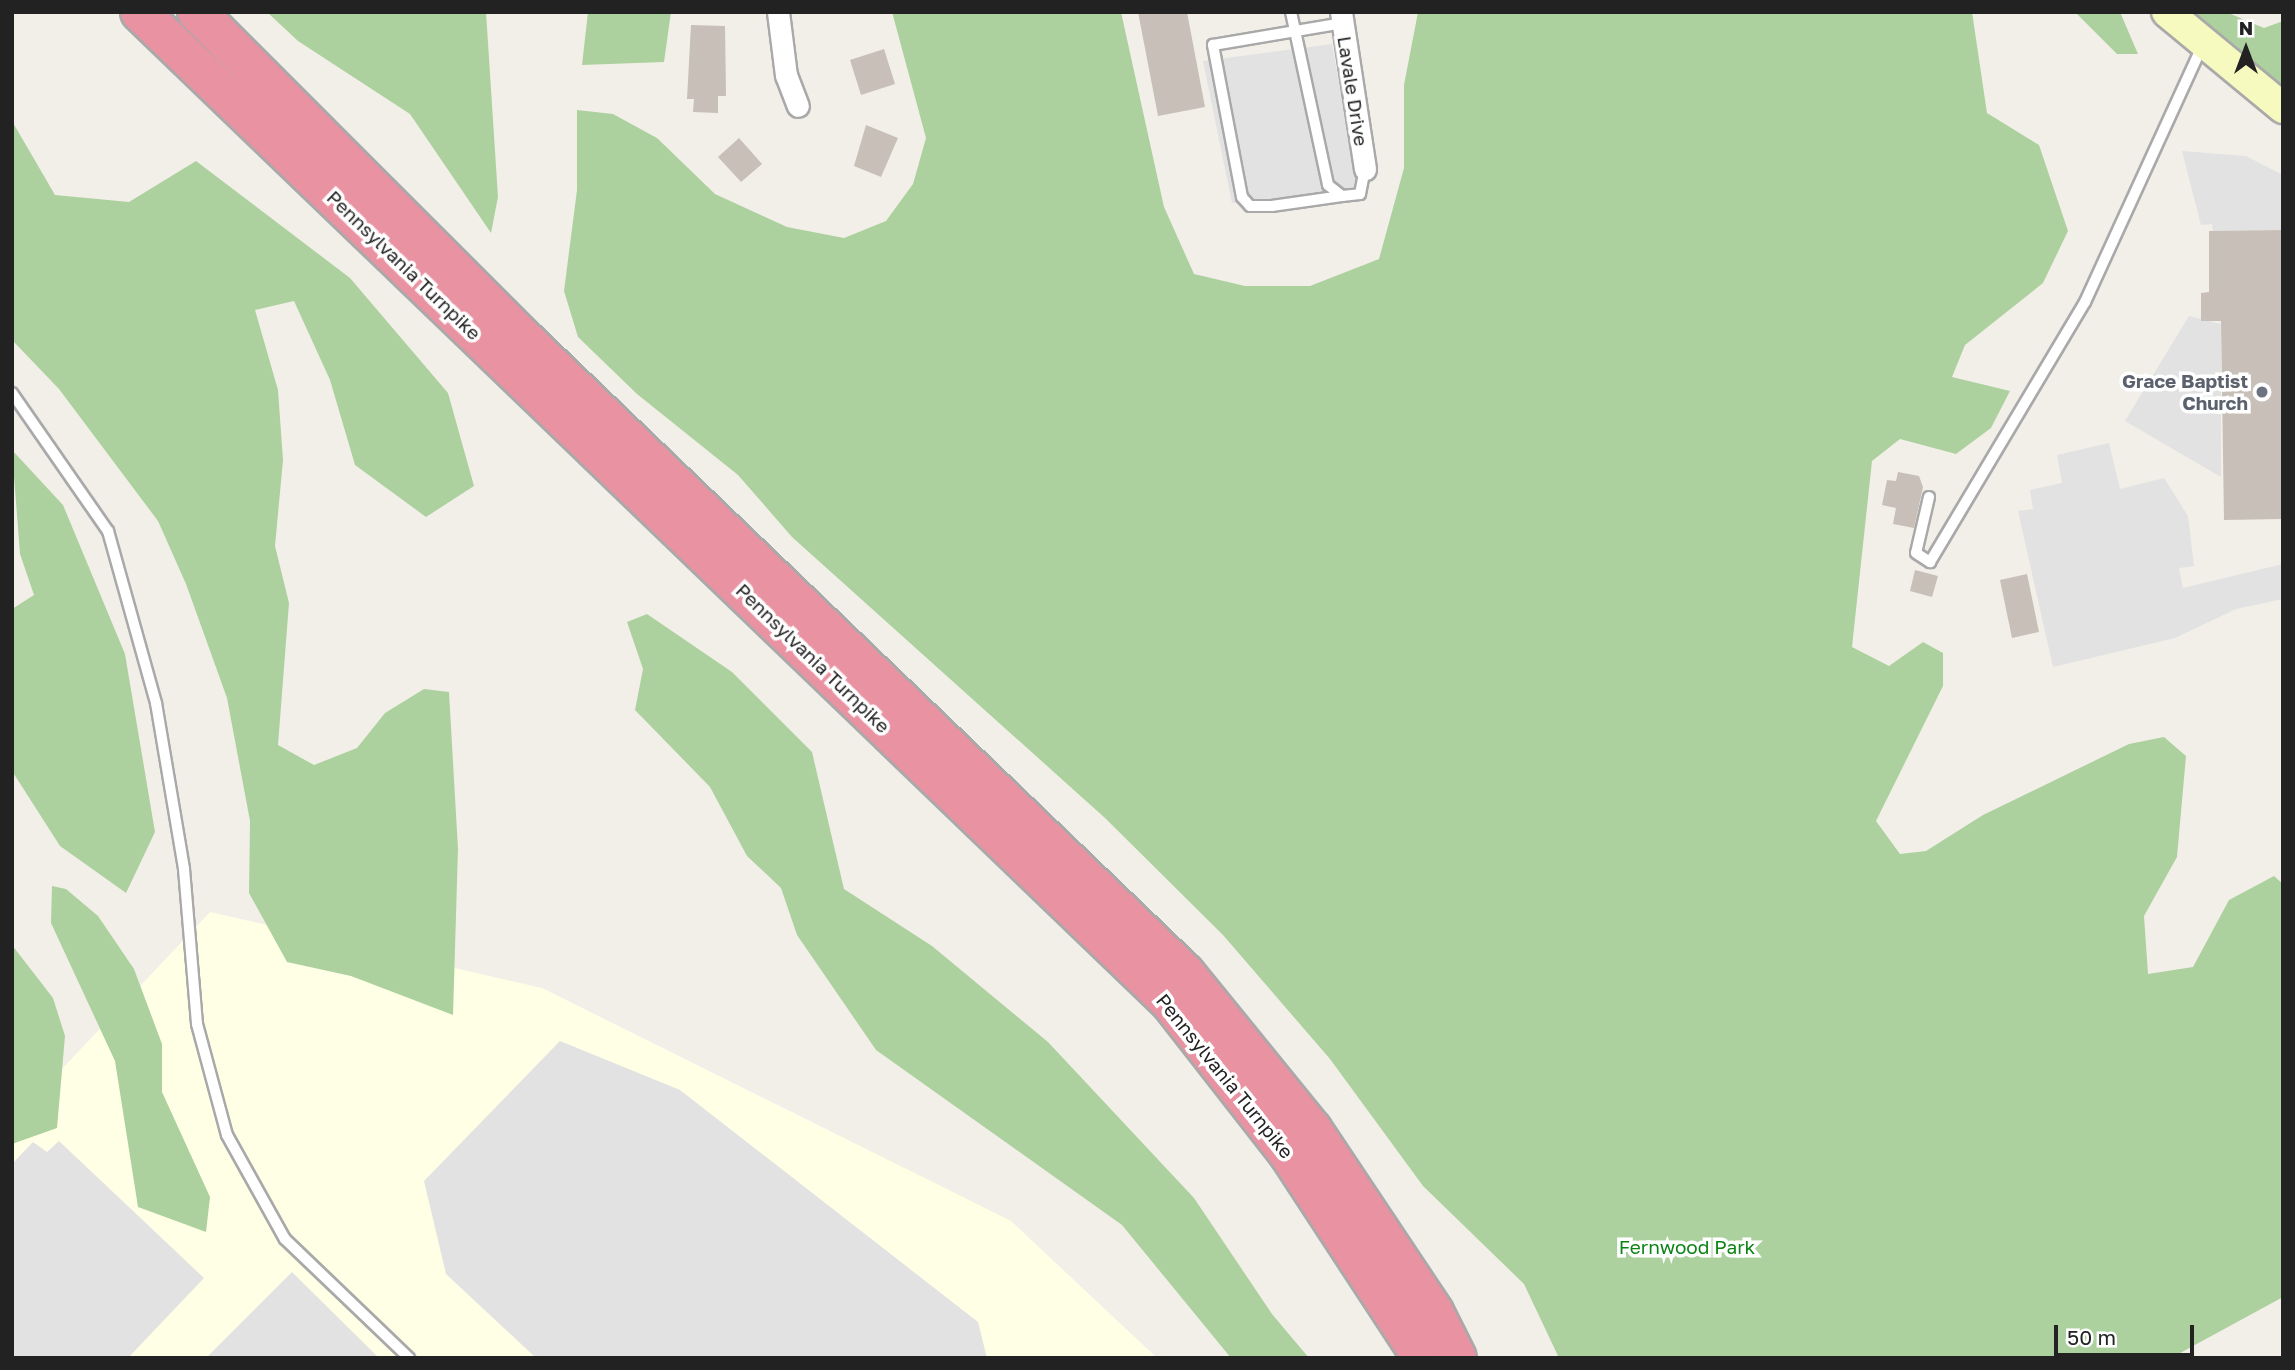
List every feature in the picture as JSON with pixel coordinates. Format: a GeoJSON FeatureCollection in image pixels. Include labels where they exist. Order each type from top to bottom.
{"type":"FeatureCollection","features":[{"type":"Feature","properties":{"kind":"highway","name":"Pennsylvania Turnpike"},"geometry":{"type":"LineString","coordinates":[[139,12],[1170,1002],[1288,1153],[1422,1358]]}},
{"type":"Feature","properties":{"kind":"highway","name":"Pennsylvania Turnpike"},"geometry":{"type":"LineString","coordinates":[[197,12],[523,338],[1091,876],[1185,973],[1312,1129],[1434,1312],[1457,1358]]}},
{"type":"Feature","properties":{"kind":"main road"},"geometry":{"type":"LineString","coordinates":[[2167,12],[2283,108]]}},
{"type":"Feature","properties":{"kind":"street"},"geometry":{"type":"LineString","coordinates":[[779,12],[786,75],[798,106]]}},
{"type":"Feature","properties":{"kind":"street","name":"Lavale Drive"},"geometry":{"type":"LineString","coordinates":[[1342,18],[1365,169]]}},
{"type":"Feature","properties":{"kind":"lane"},"geometry":{"type":"LineString","coordinates":[[1291,12],[1328,185],[1342,196]]}},
{"type":"Feature","properties":{"kind":"lane"},"geometry":{"type":"LineString","coordinates":[[1342,18],[1297,34],[1213,45],[1242,197],[1250,206],[1360,194],[1365,169]]}},
{"type":"Feature","properties":{"kind":"lane"},"geometry":{"type":"LineString","coordinates":[[1929,498],[1916,553],[1930,562],[2085,302],[2203,44]]}},
{"type":"Feature","properties":{"kind":"lane"},"geometry":{"type":"LineString","coordinates":[[12,393],[112,544],[156,703],[184,869],[197,1024],[228,1135],[285,1239],[409,1358]]}},
{"type":"Feature","properties":{"kind":"shaded area"},"geometry":{"type":"Polygon","coordinates":[[[1332,44],[1358,189],[1232,203],[1203,61],[1332,44]]]}},
{"type":"Feature","properties":{"kind":"shaded area"},"geometry":{"type":"Polygon","coordinates":[[[2182,151],[2246,156],[2283,175],[2283,230],[2213,231],[2212,224],[2201,225],[2182,151]]]}},
{"type":"Feature","properties":{"kind":"shaded area"},"geometry":{"type":"Polygon","coordinates":[[[2189,316],[2221,324],[2221,477],[2125,421],[2189,316]]]}},
{"type":"Feature","properties":{"kind":"shaded area"},"geometry":{"type":"Polygon","coordinates":[[[2109,443],[2120,489],[2164,478],[2188,516],[2194,566],[2179,568],[2183,588],[2283,564],[2283,599],[2236,609],[2175,638],[2053,667],[2018,511],[2033,509],[2030,490],[2062,483],[2057,455],[2109,443]]]}},
{"type":"Feature","properties":{"kind":"shaded area"},"geometry":{"type":"Polygon","coordinates":[[[210,912],[542,988],[1011,1221],[1157,1358],[12,1358],[12,1122],[210,912]]]}},
{"type":"Feature","properties":{"kind":"shaded area"},"geometry":{"type":"Polygon","coordinates":[[[560,1041],[680,1090],[978,1322],[987,1358],[536,1358],[446,1274],[424,1181],[560,1041]]]}},
{"type":"Feature","properties":{"kind":"shaded area"},"geometry":{"type":"Polygon","coordinates":[[[59,1141],[204,1278],[128,1358],[12,1358],[12,1164],[33,1142],[47,1152],[59,1141]]]}},
{"type":"Feature","properties":{"kind":"shaded area"},"geometry":{"type":"Polygon","coordinates":[[[292,1272],[379,1358],[206,1358],[292,1272]]]}},
{"type":"Feature","properties":{"kind":"green space"},"geometry":{"type":"Polygon","coordinates":[[[267,12],[486,12],[498,197],[491,233],[410,114],[298,41],[267,12]]]}},
{"type":"Feature","properties":{"kind":"green space"},"geometry":{"type":"Polygon","coordinates":[[[588,12],[671,12],[664,62],[582,65],[588,12]]]}},
{"type":"Feature","properties":{"kind":"green space","name":"Fernwood Park"},"geometry":{"type":"Polygon","coordinates":[[[892,12],[1121,12],[1164,207],[1194,274],[1245,286],[1310,286],[1379,259],[1404,168],[1404,85],[1418,12],[1972,12],[1987,113],[2039,145],[2068,231],[2043,283],[1965,345],[1952,377],[2010,391],[1991,428],[1956,454],[1900,439],[1872,461],[1852,647],[1889,666],[1923,642],[1943,653],[1943,686],[1876,821],[1900,854],[1926,851],[1983,815],[2129,744],[2164,737],[2186,756],[2177,857],[2144,916],[2148,974],[2193,967],[2229,900],[2274,876],[2283,884],[2283,1297],[2171,1358],[1559,1358],[1524,1284],[1423,1186],[1330,1059],[1223,935],[1105,818],[792,537],[738,475],[637,394],[578,337],[564,291],[577,190],[577,110],[613,114],[657,138],[715,194],[787,227],[844,238],[886,221],[913,184],[926,138],[892,12]]]}},
{"type":"Feature","properties":{"kind":"green space"},"geometry":{"type":"Polygon","coordinates":[[[2075,12],[2120,12],[2138,54],[2117,54],[2075,12]]]}},
{"type":"Feature","properties":{"kind":"green space"},"geometry":{"type":"Polygon","coordinates":[[[2188,12],[2226,12],[2264,28],[2283,21],[2283,92],[2188,12]]]}},
{"type":"Feature","properties":{"kind":"green space"},"geometry":{"type":"Polygon","coordinates":[[[12,121],[55,195],[129,202],[196,161],[350,278],[448,393],[474,486],[426,517],[355,465],[330,380],[294,301],[255,310],[278,390],[283,460],[275,546],[289,603],[278,745],[314,765],[357,748],[385,713],[424,689],[449,692],[458,849],[453,1015],[351,976],[287,962],[249,893],[250,821],[227,698],[186,584],[158,521],[59,389],[12,340],[12,121]]]}},
{"type":"Feature","properties":{"kind":"green space"},"geometry":{"type":"Polygon","coordinates":[[[12,450],[63,505],[125,654],[155,832],[126,893],[60,846],[12,771],[12,609],[34,595],[20,554],[12,450]]]}},
{"type":"Feature","properties":{"kind":"green space"},"geometry":{"type":"Polygon","coordinates":[[[647,614],[732,672],[812,752],[844,889],[932,946],[1048,1042],[1194,1198],[1272,1314],[1309,1358],[1231,1358],[1122,1225],[876,1050],[797,935],[781,888],[747,856],[710,787],[635,710],[643,669],[627,622],[647,614]]]}},
{"type":"Feature","properties":{"kind":"green space"},"geometry":{"type":"Polygon","coordinates":[[[52,886],[66,889],[98,916],[134,969],[162,1044],[162,1092],[210,1197],[206,1232],[138,1207],[115,1061],[51,923],[52,886]]]}},
{"type":"Feature","properties":{"kind":"green space"},"geometry":{"type":"Polygon","coordinates":[[[12,945],[53,998],[65,1036],[57,1128],[12,1144],[12,945]]]}},
{"type":"Feature","properties":{"kind":"building"},"geometry":{"type":"Polygon","coordinates":[[[1138,12],[1187,12],[1205,107],[1158,116],[1138,12]]]}},
{"type":"Feature","properties":{"kind":"building"},"geometry":{"type":"Polygon","coordinates":[[[691,25],[725,26],[726,96],[718,96],[718,113],[693,112],[694,99],[687,99],[691,25]]]}},
{"type":"Feature","properties":{"kind":"building"},"geometry":{"type":"Polygon","coordinates":[[[884,49],[895,84],[861,95],[850,60],[884,49]]]}},
{"type":"Feature","properties":{"kind":"building"},"geometry":{"type":"Polygon","coordinates":[[[866,125],[898,138],[881,177],[854,166],[866,125]]]}},
{"type":"Feature","properties":{"kind":"building"},"geometry":{"type":"Polygon","coordinates":[[[739,138],[762,164],[741,182],[718,157],[739,138]]]}},
{"type":"Feature","properties":{"kind":"building"},"geometry":{"type":"Polygon","coordinates":[[[2283,230],[2282,519],[2224,520],[2221,321],[2201,321],[2201,293],[2209,292],[2209,231],[2283,230]]]}},
{"type":"Feature","properties":{"kind":"building"},"geometry":{"type":"Polygon","coordinates":[[[1898,472],[1919,476],[1923,487],[1914,528],[1893,524],[1896,508],[1882,505],[1887,480],[1896,481],[1898,472]]]}},
{"type":"Feature","properties":{"kind":"building"},"geometry":{"type":"Polygon","coordinates":[[[1915,570],[1938,576],[1932,597],[1910,591],[1915,570]]]}},
{"type":"Feature","properties":{"kind":"building"},"geometry":{"type":"Polygon","coordinates":[[[2027,574],[2039,632],[2012,638],[2000,580],[2027,574]]]}},
{"type":"Feature","properties":{"kind":"place","name":"Grace Baptist Church"},"geometry":{"type":"Point","coordinates":[2262,392]}}]}
